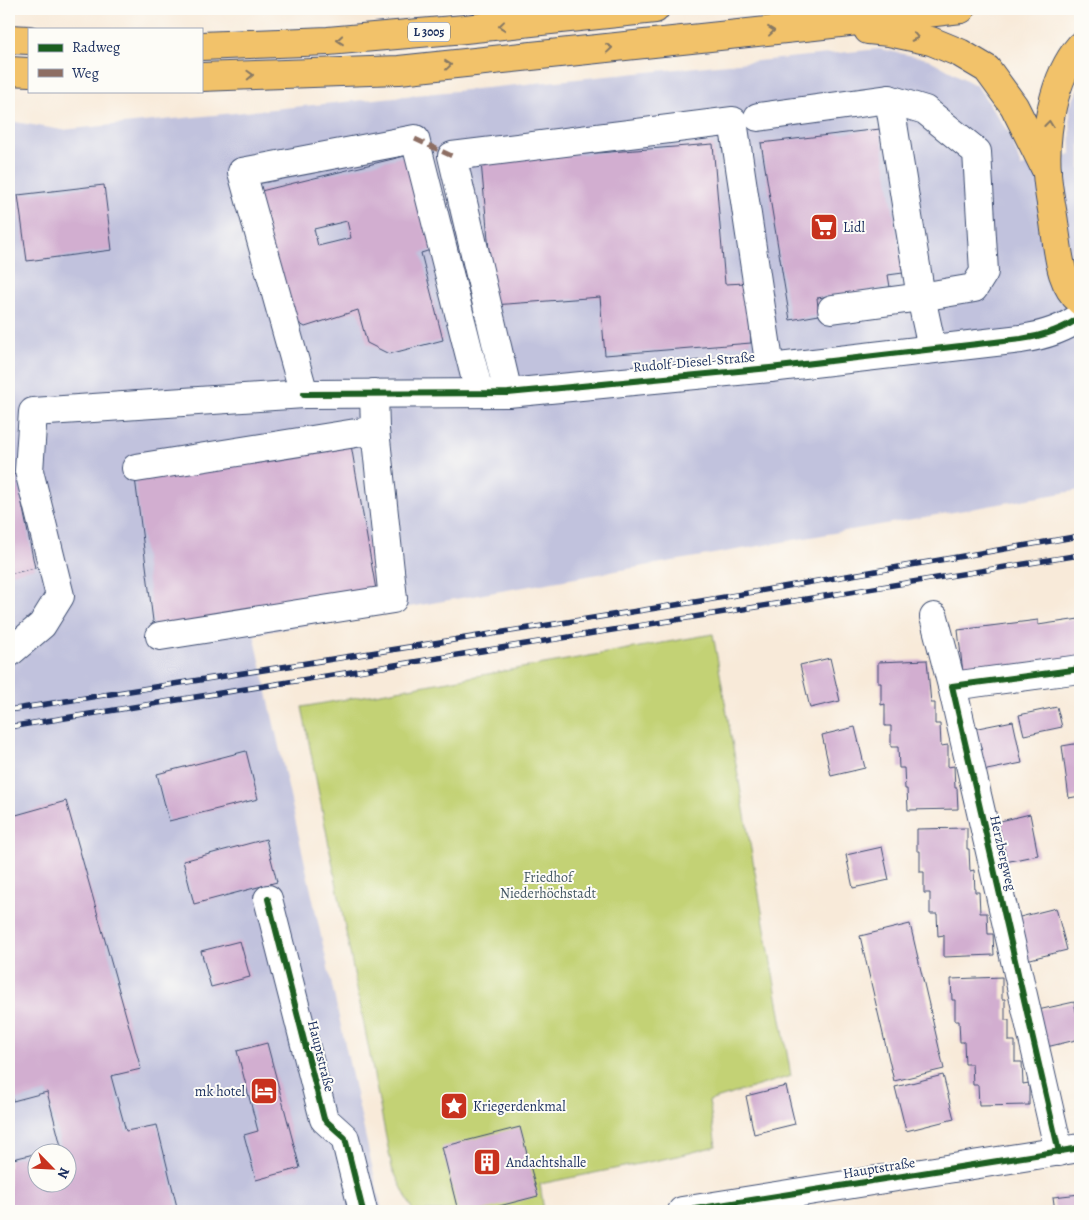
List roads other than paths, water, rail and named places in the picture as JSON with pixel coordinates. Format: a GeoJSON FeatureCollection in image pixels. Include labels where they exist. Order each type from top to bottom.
{"type":"FeatureCollection","features":[{"type":"Feature","properties":{"kind":"highway","name":"L 3005"},"geometry":{"type":"LineString","coordinates":[[202,46],[328,41],[655,9]]}},
{"type":"Feature","properties":{"kind":"highway"},"geometry":{"type":"LineString","coordinates":[[202,77],[399,70],[961,9]]}},
{"type":"Feature","properties":{"kind":"highway"},"geometry":{"type":"LineString","coordinates":[[814,26],[889,32],[931,40],[960,53],[987,69],[1014,106],[1047,172]]}},
{"type":"Feature","properties":{"kind":"highway"},"geometry":{"type":"LineString","coordinates":[[9,39],[28,40]]}},
{"type":"Feature","properties":{"kind":"highway"},"geometry":{"type":"LineString","coordinates":[[1080,46],[1063,73],[1052,103],[1048,131],[1047,172],[1060,260],[1066,283],[1080,301]]}},
{"type":"Feature","properties":{"kind":"highway"},"geometry":{"type":"LineString","coordinates":[[9,71],[28,72]]}},
{"type":"Feature","properties":{"kind":"street"},"geometry":{"type":"LineString","coordinates":[[889,99],[932,348]]}},
{"type":"Feature","properties":{"kind":"street"},"geometry":{"type":"LineString","coordinates":[[758,117],[889,99],[925,110],[977,152],[984,272],[974,288],[832,309]]}},
{"type":"Feature","properties":{"kind":"street"},"geometry":{"type":"LineString","coordinates":[[508,393],[452,156],[733,121],[770,368]]}},
{"type":"Feature","properties":{"kind":"street"},"geometry":{"type":"LineString","coordinates":[[304,394],[242,172],[415,139],[480,392]]}},
{"type":"Feature","properties":{"kind":"street","name":"Rudolf-Diesel-Straße"},"geometry":{"type":"LineString","coordinates":[[9,653],[42,625],[60,596],[29,471],[33,412],[304,394],[508,393],[770,368],[1021,339],[1041,336],[1080,317]]}},
{"type":"Feature","properties":{"kind":"street"},"geometry":{"type":"LineString","coordinates":[[160,636],[393,599],[375,430],[374,393]]}},
{"type":"Feature","properties":{"kind":"street"},"geometry":{"type":"LineString","coordinates":[[136,468],[375,430]]}},
{"type":"Feature","properties":{"kind":"street","name":"Herzbergweg"},"geometry":{"type":"LineString","coordinates":[[934,617],[1069,1150]]}},
{"type":"Feature","properties":{"kind":"street"},"geometry":{"type":"LineString","coordinates":[[952,686],[1080,669]]}},
{"type":"Feature","properties":{"kind":"street","name":"Hauptstraße"},"geometry":{"type":"LineString","coordinates":[[268,899],[324,1119],[345,1138],[363,1211]]}},
{"type":"Feature","properties":{"kind":"street","name":"Hauptstraße"},"geometry":{"type":"LineString","coordinates":[[682,1211],[736,1207],[1069,1150]]}},
{"type":"Feature","properties":{"kind":"railway"},"geometry":{"type":"LineString","coordinates":[[9,710],[701,601],[1080,536]]}},
{"type":"Feature","properties":{"kind":"railway"},"geometry":{"type":"LineString","coordinates":[[9,727],[1080,555]]}},
{"type":"Feature","properties":{"kind":"place","name":"Lidl"},"geometry":{"type":"Point","coordinates":[824,227]}},
{"type":"Feature","properties":{"kind":"place","name":"mk hotel"},"geometry":{"type":"Point","coordinates":[264,1091]}},
{"type":"Feature","properties":{"kind":"place","name":"Kriegerdenkmal"},"geometry":{"type":"Point","coordinates":[454,1106]}},
{"type":"Feature","properties":{"kind":"place","name":"Andachtshalle"},"geometry":{"type":"Point","coordinates":[487,1162]}},
{"type":"Feature","properties":{"kind":"park label","name":"Friedhof Niederhöchstadt"},"geometry":{"type":"Point","coordinates":[548,886]}}]}
